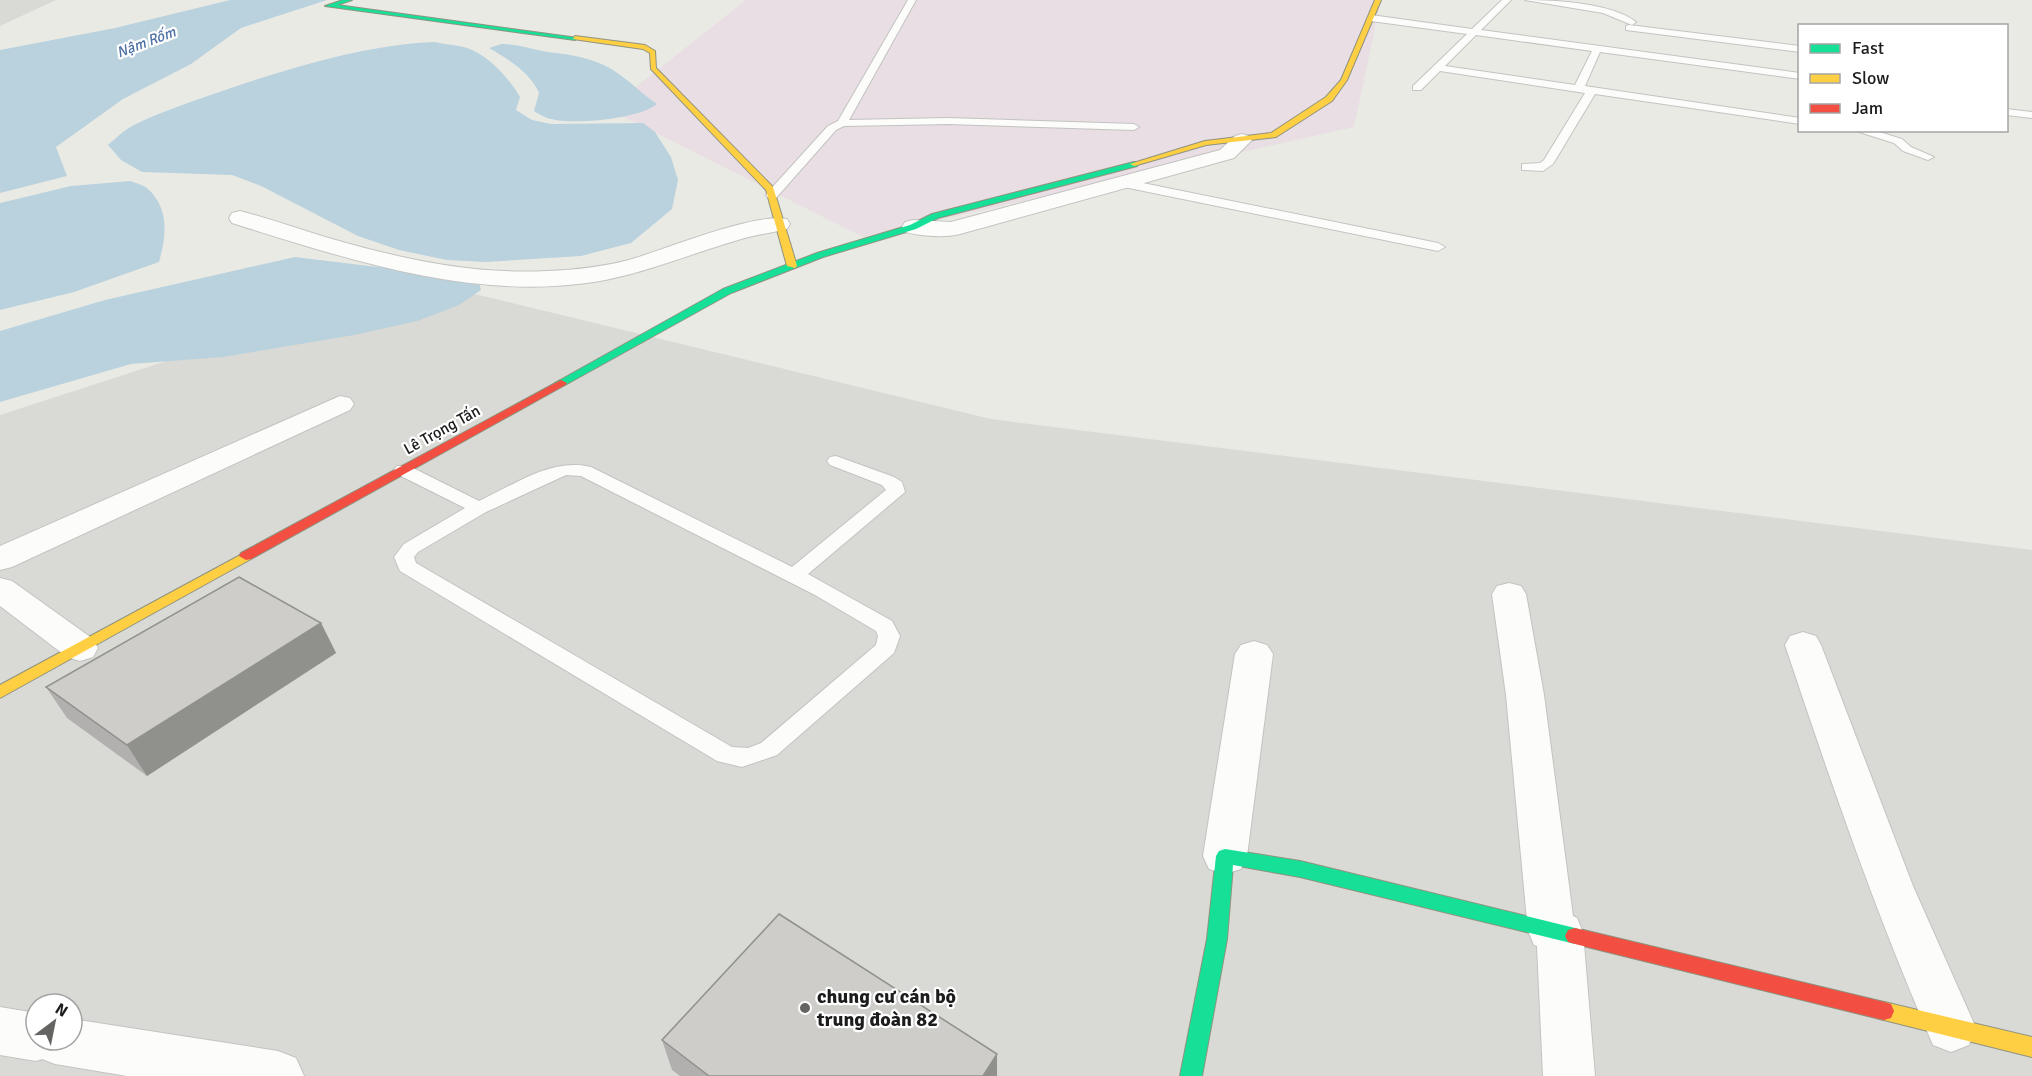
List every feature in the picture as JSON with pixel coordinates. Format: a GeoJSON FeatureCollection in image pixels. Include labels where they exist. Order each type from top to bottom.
{"type":"FeatureCollection","features":[{"type":"Feature","properties":{"kind":"street"},"geometry":{"type":"LineString","coordinates":[[349,0],[328,6],[645,47],[653,52],[653,68],[667,84],[770,189],[792,266]]}},
{"type":"Feature","properties":{"kind":"street","name":"Lê Trọng Tấn"},"geometry":{"type":"LineString","coordinates":[[0,692],[727,291],[820,255],[913,227],[935,216],[1093,176],[1205,143],[1273,135],[1329,99],[1344,80],[1378,0]]}},
{"type":"Feature","properties":{"kind":"street"},"geometry":{"type":"LineString","coordinates":[[913,227],[952,229],[1227,154],[1242,140]]}},
{"type":"Feature","properties":{"kind":"street"},"geometry":{"type":"LineString","coordinates":[[240,218],[345,250],[417,268],[529,280],[593,274],[663,256],[749,228],[779,224]]}},
{"type":"Feature","properties":{"kind":"street"},"geometry":{"type":"LineString","coordinates":[[0,559],[340,404]]}},
{"type":"Feature","properties":{"kind":"street"},"geometry":{"type":"LineString","coordinates":[[0,589],[80,648]]}},
{"type":"Feature","properties":{"kind":"street"},"geometry":{"type":"LineString","coordinates":[[1509,594],[1525,695],[1556,932],[1569,1076]]}},
{"type":"Feature","properties":{"kind":"street"},"geometry":{"type":"LineString","coordinates":[[1803,645],[1908,932],[1951,1028]]}},
{"type":"Feature","properties":{"kind":"street"},"geometry":{"type":"LineString","coordinates":[[1191,1076],[1217,950],[1224,893],[1225,856],[1254,654]]}},
{"type":"Feature","properties":{"kind":"street"},"geometry":{"type":"LineString","coordinates":[[1225,856],[1300,869],[2032,1047]]}},
{"type":"Feature","properties":{"kind":"street"},"geometry":{"type":"LineString","coordinates":[[0,1031],[24,1035]]}},
{"type":"Feature","properties":{"kind":"street"},"geometry":{"type":"LineString","coordinates":[[84,1045],[278,1076]]}},
{"type":"Feature","properties":{"kind":"lane"},"geometry":{"type":"LineString","coordinates":[[842,123],[912,0]]}},
{"type":"Feature","properties":{"kind":"lane"},"geometry":{"type":"LineString","coordinates":[[1418,88],[1507,0]]}},
{"type":"Feature","properties":{"kind":"lane"},"geometry":{"type":"LineString","coordinates":[[1529,0],[1605,11],[1627,33],[1798,76]]}},
{"type":"Feature","properties":{"kind":"lane"},"geometry":{"type":"LineString","coordinates":[[1371,18],[1597,49],[1627,33],[1798,49]]}},
{"type":"Feature","properties":{"kind":"lane"},"geometry":{"type":"LineString","coordinates":[[1732,41],[1732,32],[1743,31]]}},
{"type":"Feature","properties":{"kind":"lane"},"geometry":{"type":"LineString","coordinates":[[1579,88],[1597,49]]}},
{"type":"Feature","properties":{"kind":"lane"},"geometry":{"type":"LineString","coordinates":[[1438,68],[1798,121]]}},
{"type":"Feature","properties":{"kind":"lane"},"geometry":{"type":"LineString","coordinates":[[1526,167],[1543,167],[1549,162],[1592,90]]}},
{"type":"Feature","properties":{"kind":"lane"},"geometry":{"type":"LineString","coordinates":[[2008,112],[2032,116]]}},
{"type":"Feature","properties":{"kind":"lane"},"geometry":{"type":"LineString","coordinates":[[772,195],[832,128],[842,123],[948,121],[1134,127]]}},
{"type":"Feature","properties":{"kind":"lane"},"geometry":{"type":"LineString","coordinates":[[1869,132],[1898,136],[1907,149],[1928,157]]}},
{"type":"Feature","properties":{"kind":"lane"},"geometry":{"type":"LineString","coordinates":[[1123,183],[1438,247]]}},
{"type":"Feature","properties":{"kind":"lane"},"geometry":{"type":"LineString","coordinates":[[793,576],[896,492],[895,486],[888,481],[836,461]]}},
{"type":"Feature","properties":{"kind":"lane"},"geometry":{"type":"LineString","coordinates":[[403,470],[479,508]]}},
{"type":"Feature","properties":{"kind":"lane"},"geometry":{"type":"LineString","coordinates":[[566,470],[585,471],[793,576],[884,626],[889,636],[886,648],[769,749],[758,755],[737,758],[725,755],[406,566],[404,557],[411,548],[479,508],[555,472],[566,470]]}},
{"type":"Feature","properties":{"kind":"shaded area"},"geometry":{"type":"Polygon","coordinates":[[[0,0],[56,0],[0,26],[0,0]]]}},
{"type":"Feature","properties":{"kind":"shaded area"},"geometry":{"type":"Polygon","coordinates":[[[746,0],[1381,0],[1354,127],[863,237],[608,109],[746,0]]]}},
{"type":"Feature","properties":{"kind":"shaded area"},"geometry":{"type":"Polygon","coordinates":[[[417,280],[991,419],[2032,550],[2032,1076],[0,1076],[0,415],[417,280]]]}},
{"type":"Feature","properties":{"kind":"water","name":"Nậm Rốm"},"geometry":{"type":"Polygon","coordinates":[[[230,0],[327,0],[241,28],[191,64],[123,99],[56,147],[67,176],[0,193],[0,50],[115,28],[230,0]]]}},
{"type":"Feature","properties":{"kind":"water"},"geometry":{"type":"Polygon","coordinates":[[[435,42],[468,48],[486,58],[505,77],[520,97],[516,110],[532,120],[551,124],[643,123],[655,132],[671,157],[678,180],[672,209],[631,243],[581,256],[486,262],[447,260],[399,250],[358,236],[261,186],[232,175],[142,172],[121,160],[108,145],[127,129],[151,117],[257,79],[348,54],[407,44],[435,42]]]}},
{"type":"Feature","properties":{"kind":"water"},"geometry":{"type":"Polygon","coordinates":[[[501,44],[570,55],[604,65],[657,104],[636,114],[622,117],[590,121],[562,121],[547,118],[534,111],[539,93],[530,79],[511,62],[489,48],[501,44]]]}},
{"type":"Feature","properties":{"kind":"water"},"geometry":{"type":"Polygon","coordinates":[[[130,181],[146,188],[160,205],[164,233],[159,262],[74,292],[0,310],[0,203],[71,186],[130,181]]]}},
{"type":"Feature","properties":{"kind":"water"},"geometry":{"type":"Polygon","coordinates":[[[295,257],[468,278],[479,282],[481,290],[459,305],[417,321],[354,335],[223,357],[131,364],[0,402],[0,331],[105,300],[295,257]]]}},
{"type":"Feature","properties":{"kind":"building"},"geometry":{"type":"Polygon","coordinates":[[[239,577],[321,623],[127,745],[46,687],[239,577]]]}},
{"type":"Feature","properties":{"kind":"building","name":"chung cư cán bộ trung đoàn 82"},"geometry":{"type":"Polygon","coordinates":[[[779,914],[997,1054],[983,1076],[709,1076],[662,1040],[779,914]]]}},
{"type":"Feature","properties":{"kind":"traffic: fast"},"geometry":{"type":"LineString","coordinates":[[349,0],[328,6],[575,38]]}},
{"type":"Feature","properties":{"kind":"traffic: fast"},"geometry":{"type":"LineString","coordinates":[[561,383],[727,291],[820,255],[913,227],[935,216],[1134,164]]}},
{"type":"Feature","properties":{"kind":"traffic: fast"},"geometry":{"type":"LineString","coordinates":[[1191,1076],[1217,939],[1225,856],[1300,869],[1575,936]]}},
{"type":"Feature","properties":{"kind":"traffic: slow"},"geometry":{"type":"LineString","coordinates":[[1134,164],[1205,143],[1273,135],[1329,99],[1344,80],[1378,0]]}},
{"type":"Feature","properties":{"kind":"traffic: slow"},"geometry":{"type":"LineString","coordinates":[[575,38],[645,47],[653,52],[653,68],[770,189],[792,266]]}},
{"type":"Feature","properties":{"kind":"traffic: slow"},"geometry":{"type":"LineString","coordinates":[[0,692],[246,556]]}},
{"type":"Feature","properties":{"kind":"traffic: slow"},"geometry":{"type":"LineString","coordinates":[[1884,1011],[2032,1047]]}},
{"type":"Feature","properties":{"kind":"traffic: jam"},"geometry":{"type":"LineString","coordinates":[[246,556],[561,383]]}},
{"type":"Feature","properties":{"kind":"traffic: jam"},"geometry":{"type":"LineString","coordinates":[[1575,936],[1884,1011]]}},
{"type":"Feature","properties":{"kind":"place","name":"chung cư cán bộ trung đoàn 82"},"geometry":{"type":"Point","coordinates":[805,1008]}}]}
